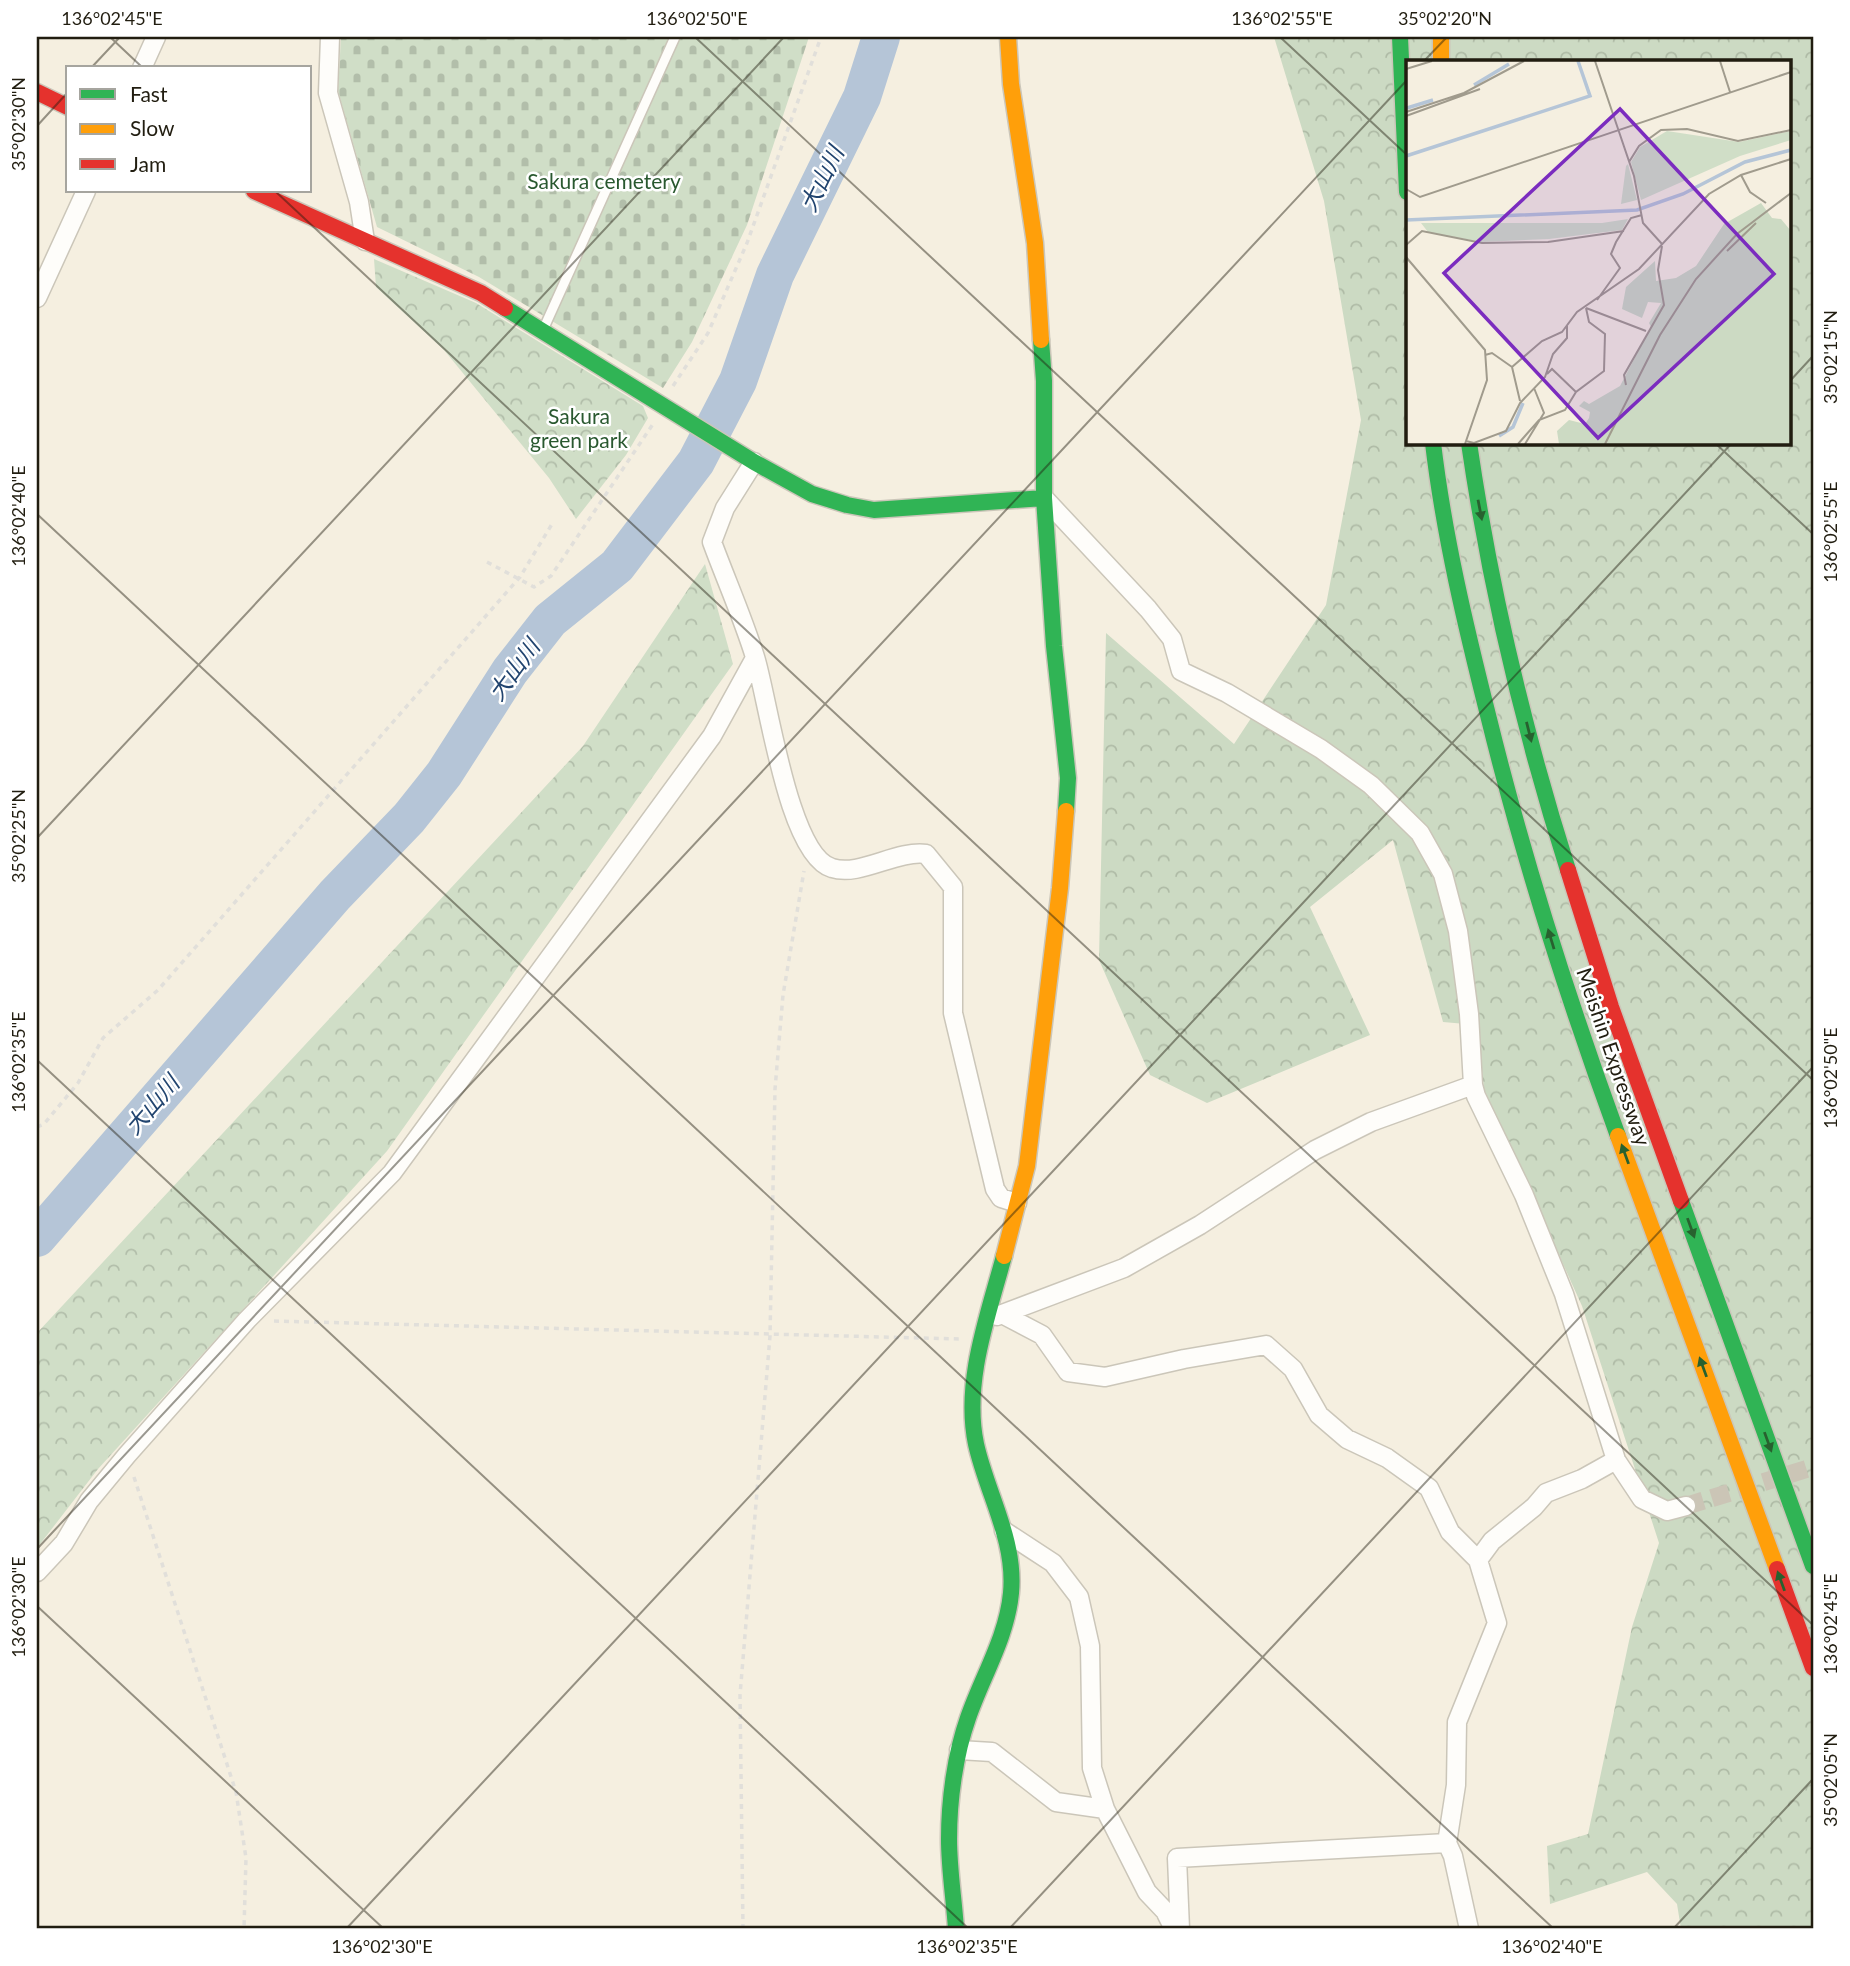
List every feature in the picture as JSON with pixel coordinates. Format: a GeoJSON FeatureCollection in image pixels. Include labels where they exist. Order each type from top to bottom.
{"type":"FeatureCollection","features":[{"type":"Feature","properties":{"kind":"main road"},"geometry":{"type":"LineString","coordinates":[[956,1929],[949,1839],[951,1801],[959,1750],[967,1720],[1005,1624],[1011,1593],[1011,1560],[976,1444],[973,1400],[982,1339],[995,1317],[1017,1203],[1027,1166],[1060,888],[1068,778],[1054,646],[1044,498],[1044,381],[1035,243],[1011,83],[1008,37]]}},
{"type":"Feature","properties":{"kind":"main road"},"geometry":{"type":"LineString","coordinates":[[1400,37],[1406,179]]}},
{"type":"Feature","properties":{"kind":"main road"},"geometry":{"type":"LineString","coordinates":[[1441,37],[1441,60]]}},
{"type":"Feature","properties":{"kind":"main road"},"geometry":{"type":"LineString","coordinates":[[37,92],[66,106]]}},
{"type":"Feature","properties":{"kind":"main road"},"geometry":{"type":"LineString","coordinates":[[256,192],[481,293],[812,494],[874,510],[1044,498]]}},
{"type":"Feature","properties":{"kind":"main road","name":"Meishin Expressway"},"geometry":{"type":"LineString","coordinates":[[1433,444],[1438,493],[1470,646],[1511,808],[1575,1019],[1813,1668]]}},
{"type":"Feature","properties":{"kind":"main road","name":"Meishin Expressway"},"geometry":{"type":"LineString","coordinates":[[1469,444],[1505,636],[1545,798],[1611,1007],[1813,1566]]}},
{"type":"Feature","properties":{"kind":"street"},"geometry":{"type":"LineString","coordinates":[[143,66],[156,37]]}},
{"type":"Feature","properties":{"kind":"street"},"geometry":{"type":"LineString","coordinates":[[330,37],[328,93],[359,202],[365,241]]}},
{"type":"Feature","properties":{"kind":"street"},"geometry":{"type":"LineString","coordinates":[[37,298],[86,192]]}},
{"type":"Feature","properties":{"kind":"street"},"geometry":{"type":"LineString","coordinates":[[752,460],[725,508],[712,542],[755,658],[778,763],[808,847],[819,860],[831,868],[848,870],[914,853],[926,854],[953,887],[953,1013],[995,1189],[1001,1198],[1017,1203]]}},
{"type":"Feature","properties":{"kind":"street"},"geometry":{"type":"LineString","coordinates":[[1044,498],[1172,639],[1181,671],[1227,693],[1321,749],[1371,785],[1420,833],[1443,874],[1458,931],[1476,1096],[1524,1195],[1564,1294],[1616,1460],[1643,1499],[1667,1511],[1686,1506]]}},
{"type":"Feature","properties":{"kind":"street"},"geometry":{"type":"LineString","coordinates":[[37,1572],[64,1543],[89,1501],[127,1455],[247,1320],[392,1173],[712,736],[755,658]]}},
{"type":"Feature","properties":{"kind":"street"},"geometry":{"type":"LineString","coordinates":[[995,1317],[1125,1268],[1200,1225],[1315,1150],[1371,1122],[1473,1085]]}},
{"type":"Feature","properties":{"kind":"street"},"geometry":{"type":"LineString","coordinates":[[995,1317],[1042,1335],[1068,1373],[1105,1377],[1184,1359],[1266,1345],[1293,1369],[1319,1415],[1347,1439],[1387,1458],[1429,1488],[1450,1532],[1478,1560],[1497,1623],[1457,1722],[1456,1785],[1447,1843],[1453,1857],[1469,1929]]}},
{"type":"Feature","properties":{"kind":"street"},"geometry":{"type":"LineString","coordinates":[[1478,1560],[1492,1541],[1534,1507],[1546,1493],[1582,1479],[1616,1460]]}},
{"type":"Feature","properties":{"kind":"street"},"geometry":{"type":"LineString","coordinates":[[1004,1531],[1053,1563],[1079,1597],[1090,1646],[1092,1768],[1105,1810],[1147,1892],[1165,1911],[1174,1929]]}},
{"type":"Feature","properties":{"kind":"street"},"geometry":{"type":"LineString","coordinates":[[959,1750],[992,1752],[1056,1802],[1105,1810]]}},
{"type":"Feature","properties":{"kind":"street"},"geometry":{"type":"LineString","coordinates":[[1180,1929],[1177,1857],[1447,1843]]}},
{"type":"Feature","properties":{"kind":"lane"},"geometry":{"type":"LineString","coordinates":[[543,332],[676,37]]}},
{"type":"Feature","properties":{"kind":"path"},"geometry":{"type":"LineString","coordinates":[[487,562],[534,587],[551,576],[670,410],[674,384],[708,333],[747,243],[821,37]]}},
{"type":"Feature","properties":{"kind":"path"},"geometry":{"type":"LineString","coordinates":[[37,1128],[44,1124],[78,1083],[103,1038],[158,990],[518,580],[552,524]]}},
{"type":"Feature","properties":{"kind":"path"},"geometry":{"type":"LineString","coordinates":[[743,1929],[740,1695],[771,1335],[775,1089],[783,995],[808,847]]}},
{"type":"Feature","properties":{"kind":"path"},"geometry":{"type":"LineString","coordinates":[[247,1320],[982,1339]]}},
{"type":"Feature","properties":{"kind":"path"},"geometry":{"type":"LineString","coordinates":[[127,1455],[236,1792],[246,1858],[244,1929]]}},
{"type":"Feature","properties":{"kind":"green space","name":"Sakura cemetery"},"geometry":{"type":"Polygon","coordinates":[[[341,37],[809,37],[747,225],[692,342],[663,388],[479,277],[377,227],[338,91],[341,37]]]}},
{"type":"Feature","properties":{"kind":"green space"},"geometry":{"type":"Polygon","coordinates":[[[1274,37],[1813,37],[1813,1929],[1681,1929],[1677,1904],[1647,1872],[1550,1904],[1547,1846],[1588,1834],[1632,1627],[1659,1543],[1582,1306],[1484,1089],[1477,1025],[1443,1022],[1393,840],[1310,907],[1370,1035],[1207,1103],[1150,1075],[1099,960],[1106,633],[1234,744],[1326,605],[1361,420],[1324,201],[1274,37]]]}},
{"type":"Feature","properties":{"kind":"green space","name":"Sakura green park"},"geometry":{"type":"Polygon","coordinates":[[[374,259],[476,303],[643,406],[648,418],[626,455],[576,519],[549,478],[444,350],[376,287],[374,259]]]}},
{"type":"Feature","properties":{"kind":"green space"},"geometry":{"type":"Polygon","coordinates":[[[705,564],[733,664],[387,1151],[98,1469],[37,1548],[37,1333],[583,746],[705,564]]]}},
{"type":"Feature","properties":{"kind":"waterway","name":"大山川"},"geometry":{"type":"LineString","coordinates":[[37,1238],[335,895],[409,818],[444,774],[510,671],[550,620],[617,566],[696,462],[738,381],[775,275],[862,97],[881,37]]}},
{"type":"Feature","properties":{"kind":"tunnel"},"geometry":{"type":"LineString","coordinates":[[1686,1506],[1813,1467]]}},
{"type":"Feature","properties":{"kind":"traffic: fast"},"geometry":{"type":"LineString","coordinates":[[1400,37],[1406,170]]}},
{"type":"Feature","properties":{"kind":"traffic: fast"},"geometry":{"type":"LineString","coordinates":[[505,308],[754,462],[812,494],[874,510],[1044,498]]}},
{"type":"Feature","properties":{"kind":"traffic: fast"},"geometry":{"type":"LineString","coordinates":[[1041,340],[1044,381],[1044,498],[1054,646],[1068,778],[1066,811]]}},
{"type":"Feature","properties":{"kind":"traffic: fast"},"geometry":{"type":"LineString","coordinates":[[1433,444],[1456,582],[1517,825],[1548,929],[1618,1136]]}},
{"type":"Feature","properties":{"kind":"traffic: fast"},"geometry":{"type":"LineString","coordinates":[[1469,444],[1487,551],[1510,658],[1537,765],[1568,870]]}},
{"type":"Feature","properties":{"kind":"traffic: fast"},"geometry":{"type":"LineString","coordinates":[[1681,1201],[1813,1566]]}},
{"type":"Feature","properties":{"kind":"traffic: fast"},"geometry":{"type":"LineString","coordinates":[[956,1929],[949,1839],[954,1778],[963,1732],[1005,1625],[1011,1593],[1009,1554],[1000,1517],[981,1463],[973,1421],[979,1349],[1004,1256]]}},
{"type":"Feature","properties":{"kind":"traffic: slow"},"geometry":{"type":"LineString","coordinates":[[1008,37],[1011,84],[1035,243],[1041,340]]}},
{"type":"Feature","properties":{"kind":"traffic: slow"},"geometry":{"type":"LineString","coordinates":[[1441,37],[1441,60]]}},
{"type":"Feature","properties":{"kind":"traffic: slow"},"geometry":{"type":"LineString","coordinates":[[1004,1256],[1027,1166],[1060,888],[1066,811]]}},
{"type":"Feature","properties":{"kind":"traffic: slow"},"geometry":{"type":"LineString","coordinates":[[1618,1136],[1777,1569]]}},
{"type":"Feature","properties":{"kind":"traffic: jam"},"geometry":{"type":"LineString","coordinates":[[37,92],[66,106]]}},
{"type":"Feature","properties":{"kind":"traffic: jam"},"geometry":{"type":"LineString","coordinates":[[256,192],[481,293],[505,308]]}},
{"type":"Feature","properties":{"kind":"traffic: jam"},"geometry":{"type":"LineString","coordinates":[[1568,870],[1611,1007],[1681,1201]]}},
{"type":"Feature","properties":{"kind":"traffic: jam"},"geometry":{"type":"LineString","coordinates":[[1777,1569],[1813,1668]]}}]}
